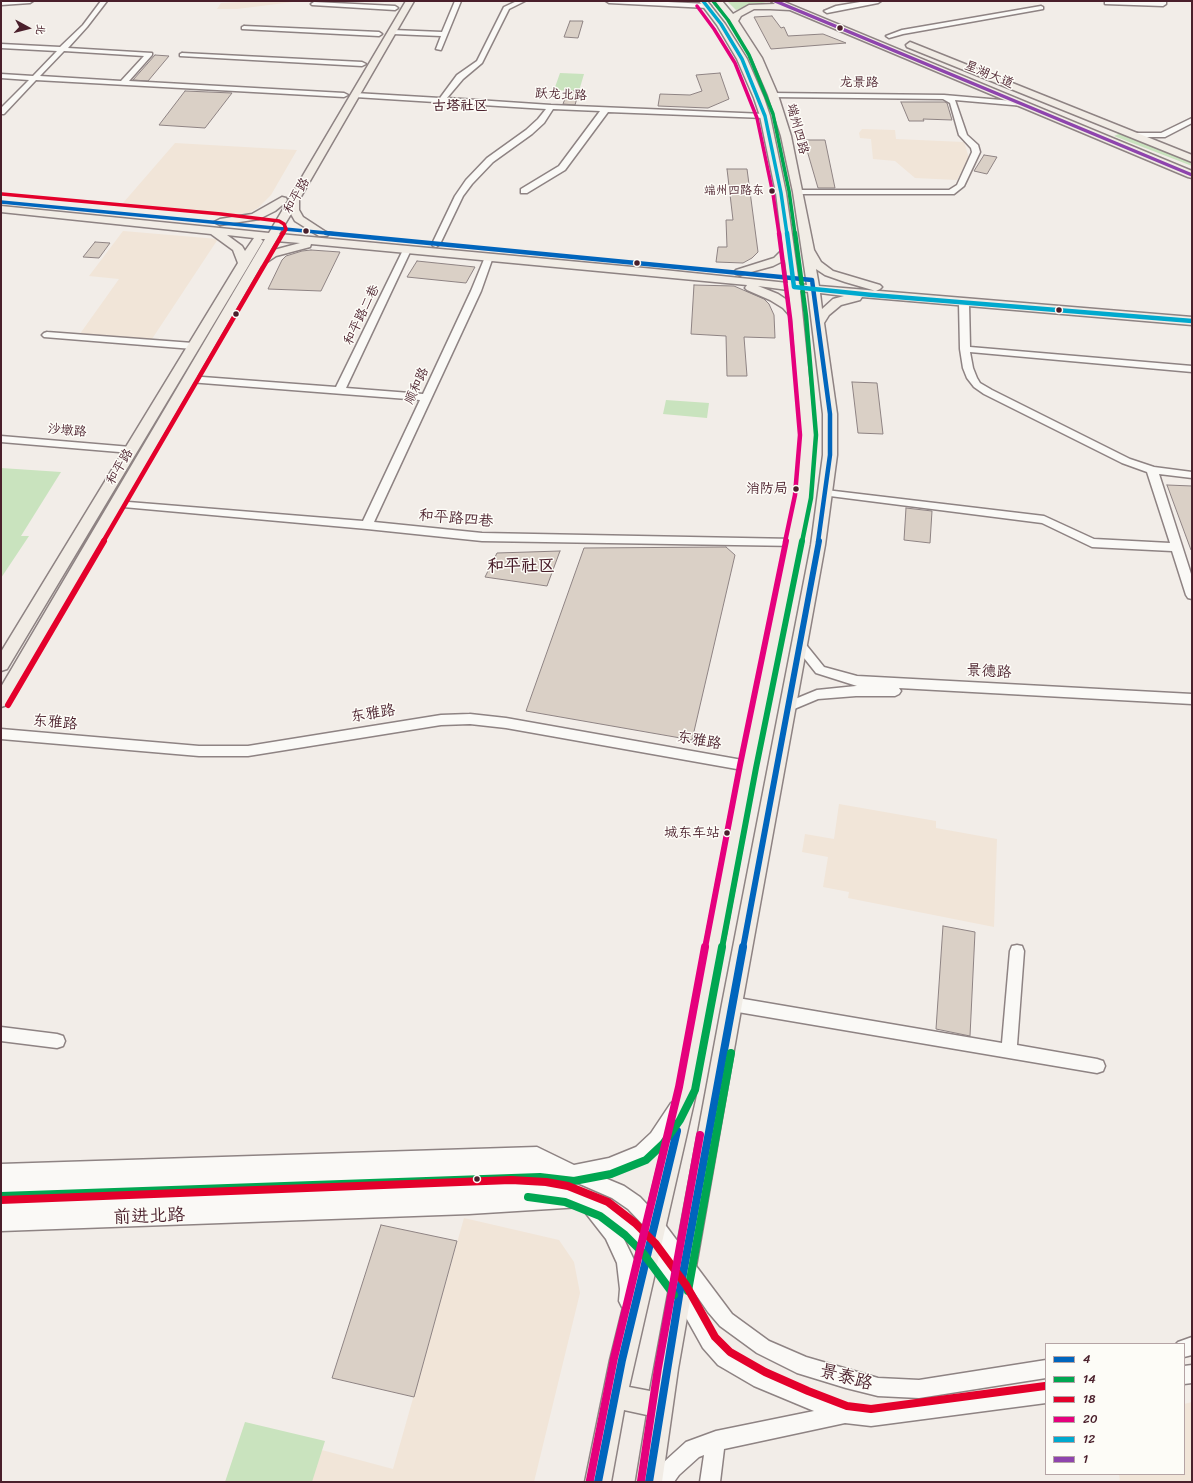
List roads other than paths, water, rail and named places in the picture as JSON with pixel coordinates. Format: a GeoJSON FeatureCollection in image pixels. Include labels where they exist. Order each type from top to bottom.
{"type":"FeatureCollection","features":[{"type":"Feature","properties":{"kind":"main road","name":"和平路"},"geometry":{"type":"LineString","coordinates":[[1,701],[189,379],[251,263],[263,231],[287,198],[355,95],[410,1]]}},
{"type":"Feature","properties":{"kind":"main road","name":"星湖大道"},"geometry":{"type":"LineString","coordinates":[[775,1],[1192,175]]}},
{"type":"Feature","properties":{"kind":"main road","name":"端州四路"},"geometry":{"type":"LineString","coordinates":[[649,1482],[680,1290],[818,545],[830,455],[830,414],[808,250],[792,163],[780,116],[773,94],[757,58],[734,20],[710,3]]}},
{"type":"Feature","properties":{"kind":"main road","name":"端州四路"},"geometry":{"type":"LineString","coordinates":[[598,1482],[622,1360],[686,1089],[748,766],[803,496],[808,435],[794,282],[781,193],[765,116],[742,59],[710,3]]}},
{"type":"Feature","properties":{"kind":"main road"},"geometry":{"type":"LineString","coordinates":[[372,46],[397,4]]}},
{"type":"Feature","properties":{"kind":"main road"},"geometry":{"type":"LineString","coordinates":[[734,20],[738,14],[747,9],[758,6],[777,6],[801,12]]}},
{"type":"Feature","properties":{"kind":"main road"},"geometry":{"type":"LineString","coordinates":[[824,10],[841,16]]}},
{"type":"Feature","properties":{"kind":"main road","name":"星湖大道"},"geometry":{"type":"LineString","coordinates":[[886,35],[1192,159]]}},
{"type":"Feature","properties":{"kind":"main road"},"geometry":{"type":"LineString","coordinates":[[354,76],[363,61]]}},
{"type":"Feature","properties":{"kind":"main road"},"geometry":{"type":"LineString","coordinates":[[946,73],[949,68],[954,66],[964,67]]}},
{"type":"Feature","properties":{"kind":"main road"},"geometry":{"type":"LineString","coordinates":[[336,107],[345,91]]}},
{"type":"Feature","properties":{"kind":"main road"},"geometry":{"type":"LineString","coordinates":[[775,163],[792,163]]}},
{"type":"Feature","properties":{"kind":"main road","name":"和平路"},"geometry":{"type":"LineString","coordinates":[[1,665],[193,346],[251,263],[276,233],[287,198]]}},
{"type":"Feature","properties":{"kind":"main road"},"geometry":{"type":"LineString","coordinates":[[1,209],[155,220],[220,222],[255,217],[272,209],[287,198],[296,215],[322,238]]}},
{"type":"Feature","properties":{"kind":"main road"},"geometry":{"type":"LineString","coordinates":[[1,202],[155,220],[210,230],[263,231]]}},
{"type":"Feature","properties":{"kind":"main road"},"geometry":{"type":"LineString","coordinates":[[220,222],[276,233],[407,250],[655,268],[740,272],[794,282],[964,303],[1192,321]]}},
{"type":"Feature","properties":{"kind":"main road"},"geometry":{"type":"LineString","coordinates":[[210,230],[238,248],[251,263],[283,250],[322,238],[436,244],[655,268],[731,280],[794,282]]}},
{"type":"Feature","properties":{"kind":"main road"},"geometry":{"type":"LineString","coordinates":[[740,272],[778,260],[789,250]]}},
{"type":"Feature","properties":{"kind":"main road"},"geometry":{"type":"LineString","coordinates":[[808,250],[817,264],[829,273],[874,291]]}},
{"type":"Feature","properties":{"kind":"main road"},"geometry":{"type":"LineString","coordinates":[[731,280],[774,297],[786,305],[798,318]]}},
{"type":"Feature","properties":{"kind":"main road"},"geometry":{"type":"LineString","coordinates":[[818,324],[827,310],[844,299],[874,291],[1192,311]]}},
{"type":"Feature","properties":{"kind":"main road"},"geometry":{"type":"LineString","coordinates":[[716,939],[743,944]]}},
{"type":"Feature","properties":{"kind":"main road"},"geometry":{"type":"LineString","coordinates":[[615,1396],[661,1406]]}},
{"type":"Feature","properties":{"kind":"street"},"geometry":{"type":"LineString","coordinates":[[1,3],[30,1]]}},
{"type":"Feature","properties":{"kind":"street"},"geometry":{"type":"LineString","coordinates":[[1,112],[85,26],[104,1]]}},
{"type":"Feature","properties":{"kind":"street"},"geometry":{"type":"LineString","coordinates":[[438,49],[458,1]]}},
{"type":"Feature","properties":{"kind":"street"},"geometry":{"type":"LineString","coordinates":[[609,1],[710,3]]}},
{"type":"Feature","properties":{"kind":"street"},"geometry":{"type":"LineString","coordinates":[[824,10],[878,1]]}},
{"type":"Feature","properties":{"kind":"street"},"geometry":{"type":"LineString","coordinates":[[1107,3],[1163,4],[1163,1]]}},
{"type":"Feature","properties":{"kind":"street"},"geometry":{"type":"LineString","coordinates":[[442,100],[460,76],[480,62],[506,8],[520,2]]}},
{"type":"Feature","properties":{"kind":"street"},"geometry":{"type":"LineString","coordinates":[[314,4],[397,4]]}},
{"type":"Feature","properties":{"kind":"street"},"geometry":{"type":"LineString","coordinates":[[886,35],[1041,8]]}},
{"type":"Feature","properties":{"kind":"street"},"geometry":{"type":"LineString","coordinates":[[244,28],[379,34]]}},
{"type":"Feature","properties":{"kind":"street"},"geometry":{"type":"LineString","coordinates":[[393,32],[444,34]]}},
{"type":"Feature","properties":{"kind":"street"},"geometry":{"type":"LineString","coordinates":[[1,46],[150,54],[123,83]]}},
{"type":"Feature","properties":{"kind":"street"},"geometry":{"type":"LineString","coordinates":[[182,55],[363,61]]}},
{"type":"Feature","properties":{"kind":"street"},"geometry":{"type":"LineString","coordinates":[[1,76],[123,83],[345,91]]}},
{"type":"Feature","properties":{"kind":"street"},"geometry":{"type":"LineString","coordinates":[[944,97],[965,93],[971,87],[971,83]]}},
{"type":"Feature","properties":{"kind":"street","name":"龙景路"},"geometry":{"type":"LineString","coordinates":[[773,94],[944,97]]}},
{"type":"Feature","properties":{"kind":"street","name":"跃龙北路"},"geometry":{"type":"LineString","coordinates":[[355,95],[550,107],[765,116]]}},
{"type":"Feature","properties":{"kind":"street"},"geometry":{"type":"LineString","coordinates":[[944,97],[1024,104]]}},
{"type":"Feature","properties":{"kind":"street"},"geometry":{"type":"LineString","coordinates":[[798,192],[951,192],[960,186],[976,152],[975,147],[964,135],[953,102],[944,97]]}},
{"type":"Feature","properties":{"kind":"street"},"geometry":{"type":"LineString","coordinates":[[436,244],[459,196],[469,182],[490,160],[529,132],[541,121],[550,107]]}},
{"type":"Feature","properties":{"kind":"street"},"geometry":{"type":"LineString","coordinates":[[524,191],[562,168],[568,162],[606,109]]}},
{"type":"Feature","properties":{"kind":"street"},"geometry":{"type":"LineString","coordinates":[[1134,135],[1162,135],[1192,120]]}},
{"type":"Feature","properties":{"kind":"street"},"geometry":{"type":"LineString","coordinates":[[1169,150],[1168,141],[1170,138],[1192,127]]}},
{"type":"Feature","properties":{"kind":"street","name":"和平路二巷"},"geometry":{"type":"LineString","coordinates":[[340,390],[407,250]]}},
{"type":"Feature","properties":{"kind":"street","name":"顺和路"},"geometry":{"type":"LineString","coordinates":[[367,525],[476,291],[489,257]]}},
{"type":"Feature","properties":{"kind":"street"},"geometry":{"type":"LineString","coordinates":[[964,303],[965,349],[968,368],[977,385],[988,392],[1126,461],[1152,470],[1192,475]]}},
{"type":"Feature","properties":{"kind":"street"},"geometry":{"type":"LineString","coordinates":[[47,334],[193,346]]}},
{"type":"Feature","properties":{"kind":"street"},"geometry":{"type":"LineString","coordinates":[[965,349],[1192,369]]}},
{"type":"Feature","properties":{"kind":"street"},"geometry":{"type":"LineString","coordinates":[[189,379],[426,397]]}},
{"type":"Feature","properties":{"kind":"street","name":"沙墩路"},"geometry":{"type":"LineString","coordinates":[[1,439],[131,450]]}},
{"type":"Feature","properties":{"kind":"street"},"geometry":{"type":"LineString","coordinates":[[1152,470],[1192,595]]}},
{"type":"Feature","properties":{"kind":"street"},"geometry":{"type":"LineString","coordinates":[[826,493],[1044,520],[1092,543],[1176,548]]}},
{"type":"Feature","properties":{"kind":"street","name":"和平路四巷"},"geometry":{"type":"LineString","coordinates":[[116,504],[367,525],[482,537],[794,543]]}},
{"type":"Feature","properties":{"kind":"street","name":"景德路"},"geometry":{"type":"LineString","coordinates":[[799,644],[820,670],[857,681],[1192,699]]}},
{"type":"Feature","properties":{"kind":"street","name":"景德路"},"geometry":{"type":"LineString","coordinates":[[787,707],[817,695],[856,691],[969,693],[1192,705]]}},
{"type":"Feature","properties":{"kind":"street","name":"东雅路"},"geometry":{"type":"LineString","coordinates":[[1,734],[199,751],[248,751],[434,721],[470,719],[506,723],[748,766]]}},
{"type":"Feature","properties":{"kind":"street"},"geometry":{"type":"LineString","coordinates":[[1009,1051],[1017,951]]}},
{"type":"Feature","properties":{"kind":"street"},"geometry":{"type":"LineString","coordinates":[[732,1004],[1097,1066]]}},
{"type":"Feature","properties":{"kind":"street"},"geometry":{"type":"LineString","coordinates":[[1,1034],[56,1041]]}},
{"type":"Feature","properties":{"kind":"street"},"geometry":{"type":"LineString","coordinates":[[1,1188],[540,1169],[573,1173],[609,1166],[642,1153],[661,1133],[673,1116],[686,1089]]}},
{"type":"Feature","properties":{"kind":"street"},"geometry":{"type":"LineString","coordinates":[[1,1172],[537,1155],[573,1173],[618,1192],[634,1203],[654,1224],[685,1264]]}},
{"type":"Feature","properties":{"kind":"street"},"geometry":{"type":"LineString","coordinates":[[585,1200],[612,1233],[626,1262],[629,1289],[622,1360]]}},
{"type":"Feature","properties":{"kind":"street","name":"前进北路"},"geometry":{"type":"LineString","coordinates":[[1,1213],[461,1206],[585,1200],[604,1209],[630,1229],[649,1248],[680,1290],[708,1342],[725,1358],[761,1379],[845,1414]]}},
{"type":"Feature","properties":{"kind":"street","name":"景泰路"},"geometry":{"type":"LineString","coordinates":[[685,1264],[714,1306],[726,1320],[763,1347],[804,1366],[846,1379],[878,1387],[919,1388],[1045,1369]]}},
{"type":"Feature","properties":{"kind":"street"},"geometry":{"type":"LineString","coordinates":[[663,1482],[672,1468],[693,1449],[716,1441],[845,1414],[871,1417],[1045,1394]]}},
{"type":"Feature","properties":{"kind":"street"},"geometry":{"type":"LineString","coordinates":[[710,1482],[716,1441]]}},
{"type":"Feature","properties":{"kind":"place","name":"端州四路东"},"geometry":{"type":"Point","coordinates":[772,191]}},
{"type":"Feature","properties":{"kind":"place","name":"消防局"},"geometry":{"type":"Point","coordinates":[796,489]}},
{"type":"Feature","properties":{"kind":"place","name":"城东车站"},"geometry":{"type":"Point","coordinates":[727,833]}},
{"type":"Feature","properties":{"kind":"district","name":"古塔社区"},"geometry":{"type":"Point","coordinates":[460,106]}},
{"type":"Feature","properties":{"kind":"district","name":"和平社区"},"geometry":{"type":"Point","coordinates":[521,567]}}]}
